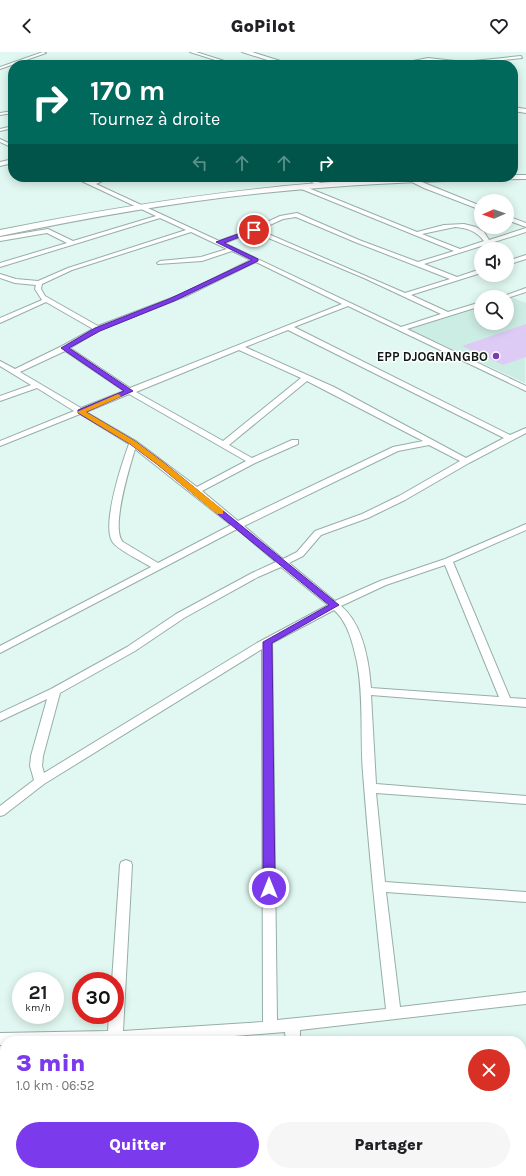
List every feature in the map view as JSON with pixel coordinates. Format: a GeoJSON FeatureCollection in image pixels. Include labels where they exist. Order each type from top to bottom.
{"type":"FeatureCollection","features":[{"type":"Feature","properties":{"kind":"main road"},"geometry":{"type":"LineString","coordinates":[[245,52],[273,60]]}},
{"type":"Feature","properties":{"kind":"main road"},"geometry":{"type":"LineString","coordinates":[[0,233],[140,206],[301,186],[375,182]]}},
{"type":"Feature","properties":{"kind":"street"},"geometry":{"type":"LineString","coordinates":[[192,52],[218,60]]}},
{"type":"Feature","properties":{"kind":"street"},"geometry":{"type":"LineString","coordinates":[[23,60],[44,53]]}},
{"type":"Feature","properties":{"kind":"street"},"geometry":{"type":"LineString","coordinates":[[487,60],[521,57],[526,55]]}},
{"type":"Feature","properties":{"kind":"street"},"geometry":{"type":"LineString","coordinates":[[521,57],[526,59]]}},
{"type":"Feature","properties":{"kind":"street"},"geometry":{"type":"LineString","coordinates":[[423,60],[440,60]]}},
{"type":"Feature","properties":{"kind":"street"},"geometry":{"type":"LineString","coordinates":[[87,182],[219,242],[526,389]]}},
{"type":"Feature","properties":{"kind":"street"},"geometry":{"type":"LineString","coordinates":[[92,184],[97,182]]}},
{"type":"Feature","properties":{"kind":"street"},"geometry":{"type":"LineString","coordinates":[[315,182],[320,185]]}},
{"type":"Feature","properties":{"kind":"street"},"geometry":{"type":"LineString","coordinates":[[416,182],[474,205]]}},
{"type":"Feature","properties":{"kind":"street"},"geometry":{"type":"LineString","coordinates":[[301,186],[416,234],[459,250]]}},
{"type":"Feature","properties":{"kind":"street"},"geometry":{"type":"LineString","coordinates":[[219,242],[254,230],[282,217],[297,215],[357,241],[457,279]]}},
{"type":"Feature","properties":{"kind":"street"},"geometry":{"type":"LineString","coordinates":[[0,265],[161,216]]}},
{"type":"Feature","properties":{"kind":"street"},"geometry":{"type":"LineString","coordinates":[[514,221],[526,225]]}},
{"type":"Feature","properties":{"kind":"street"},"geometry":{"type":"LineString","coordinates":[[416,234],[455,224],[478,231],[488,242],[526,230]]}},
{"type":"Feature","properties":{"kind":"street"},"geometry":{"type":"LineString","coordinates":[[0,276],[15,281],[39,283],[70,269],[191,230]]}},
{"type":"Feature","properties":{"kind":"street"},"geometry":{"type":"LineString","coordinates":[[254,230],[448,315]]}},
{"type":"Feature","properties":{"kind":"street"},"geometry":{"type":"LineString","coordinates":[[0,239],[48,231],[72,243]]}},
{"type":"Feature","properties":{"kind":"street"},"geometry":{"type":"LineString","coordinates":[[418,264],[474,246]]}},
{"type":"Feature","properties":{"kind":"street"},"geometry":{"type":"LineString","coordinates":[[160,263],[202,259],[233,249]]}},
{"type":"Feature","properties":{"kind":"street"},"geometry":{"type":"LineString","coordinates":[[514,261],[526,257]]}},
{"type":"Feature","properties":{"kind":"street"},"geometry":{"type":"LineString","coordinates":[[14,372],[65,348],[98,330],[176,298],[256,260]]}},
{"type":"Feature","properties":{"kind":"street"},"geometry":{"type":"LineString","coordinates":[[405,295],[474,273]]}},
{"type":"Feature","properties":{"kind":"street"},"geometry":{"type":"LineString","coordinates":[[39,283],[39,294],[46,300],[98,330]]}},
{"type":"Feature","properties":{"kind":"street"},"geometry":{"type":"LineString","coordinates":[[514,294],[526,290]]}},
{"type":"Feature","properties":{"kind":"street"},"geometry":{"type":"LineString","coordinates":[[0,321],[46,300]]}},
{"type":"Feature","properties":{"kind":"street"},"geometry":{"type":"LineString","coordinates":[[0,444],[240,347],[288,326],[348,304]]}},
{"type":"Feature","properties":{"kind":"street"},"geometry":{"type":"LineString","coordinates":[[401,329],[474,306]]}},
{"type":"Feature","properties":{"kind":"street"},"geometry":{"type":"LineString","coordinates":[[288,326],[510,438]]}},
{"type":"Feature","properties":{"kind":"street"},"geometry":{"type":"LineString","coordinates":[[240,347],[307,377],[466,461]]}},
{"type":"Feature","properties":{"kind":"street"},"geometry":{"type":"LineString","coordinates":[[65,348],[129,391],[252,461]]}},
{"type":"Feature","properties":{"kind":"street"},"geometry":{"type":"LineString","coordinates":[[0,363],[133,443],[196,491],[236,526],[335,605],[347,618],[355,634],[365,691],[370,788],[378,886],[394,1012]]}},
{"type":"Feature","properties":{"kind":"street"},"geometry":{"type":"LineString","coordinates":[[224,445],[307,377]]}},
{"type":"Feature","properties":{"kind":"street"},"geometry":{"type":"LineString","coordinates":[[0,399],[36,386]]}},
{"type":"Feature","properties":{"kind":"street"},"geometry":{"type":"LineString","coordinates":[[0,717],[55,691],[131,649],[180,616],[268,568],[302,553],[312,537],[318,533],[371,513],[402,498],[466,461],[526,430]]}},
{"type":"Feature","properties":{"kind":"street"},"geometry":{"type":"LineString","coordinates":[[196,491],[252,461],[295,442]]}},
{"type":"Feature","properties":{"kind":"street"},"geometry":{"type":"LineString","coordinates":[[0,650],[236,526],[388,452],[409,445],[430,442]]}},
{"type":"Feature","properties":{"kind":"street"},"geometry":{"type":"LineString","coordinates":[[133,443],[118,494],[114,533],[116,540],[120,544],[158,567]]}},
{"type":"Feature","properties":{"kind":"street"},"geometry":{"type":"LineString","coordinates":[[0,812],[40,781],[267,642],[335,605],[382,583],[448,561],[526,526]]}},
{"type":"Feature","properties":{"kind":"street"},"geometry":{"type":"LineString","coordinates":[[448,561],[506,701]]}},
{"type":"Feature","properties":{"kind":"street"},"geometry":{"type":"LineString","coordinates":[[267,642],[270,1027]]}},
{"type":"Feature","properties":{"kind":"street"},"geometry":{"type":"LineString","coordinates":[[40,781],[36,766],[37,756],[55,691]]}},
{"type":"Feature","properties":{"kind":"street"},"geometry":{"type":"LineString","coordinates":[[365,691],[526,703]]}},
{"type":"Feature","properties":{"kind":"street"},"geometry":{"type":"LineString","coordinates":[[370,788],[526,800]]}},
{"type":"Feature","properties":{"kind":"street"},"geometry":{"type":"LineString","coordinates":[[115,1036],[126,865]]}},
{"type":"Feature","properties":{"kind":"street"},"geometry":{"type":"LineString","coordinates":[[378,886],[526,897]]}},
{"type":"Feature","properties":{"kind":"street"},"geometry":{"type":"LineString","coordinates":[[150,1036],[292,1025],[394,1012],[526,998]]}},
{"type":"Feature","properties":{"kind":"street"},"geometry":{"type":"LineString","coordinates":[[292,1025],[293,1036]]}},
{"type":"Feature","properties":{"kind":"shaded area","name":"EPP DJOGNANGBO"},"geometry":{"type":"Polygon","coordinates":[[[514,298],[526,303],[525,383],[409,329],[474,308],[474,330],[514,330],[514,298]]]}},
{"type":"Feature","properties":{"kind":"shaded area"},"geometry":{"type":"Polygon","coordinates":[[[526,324],[526,357],[503,365],[462,346],[509,330],[514,330],[514,328],[526,324]]]}},
{"type":"Feature","properties":{"kind":"slow traffic"},"geometry":{"type":"LineString","coordinates":[[118,396],[80,412],[133,443],[161,463],[220,512]]}},
{"type":"Feature","properties":{"kind":"place","name":"EPP DJOGNANGBO"},"geometry":{"type":"Point","coordinates":[496,356]}},
{"type":"Feature","properties":{"kind":"route"},"geometry":{"type":"LineString","coordinates":[[254,230],[219,242],[256,260],[184,295],[98,330],[65,348],[129,391],[80,412],[133,443],[161,463],[236,526],[335,605],[290,631],[267,642],[269,888]]}}]}
